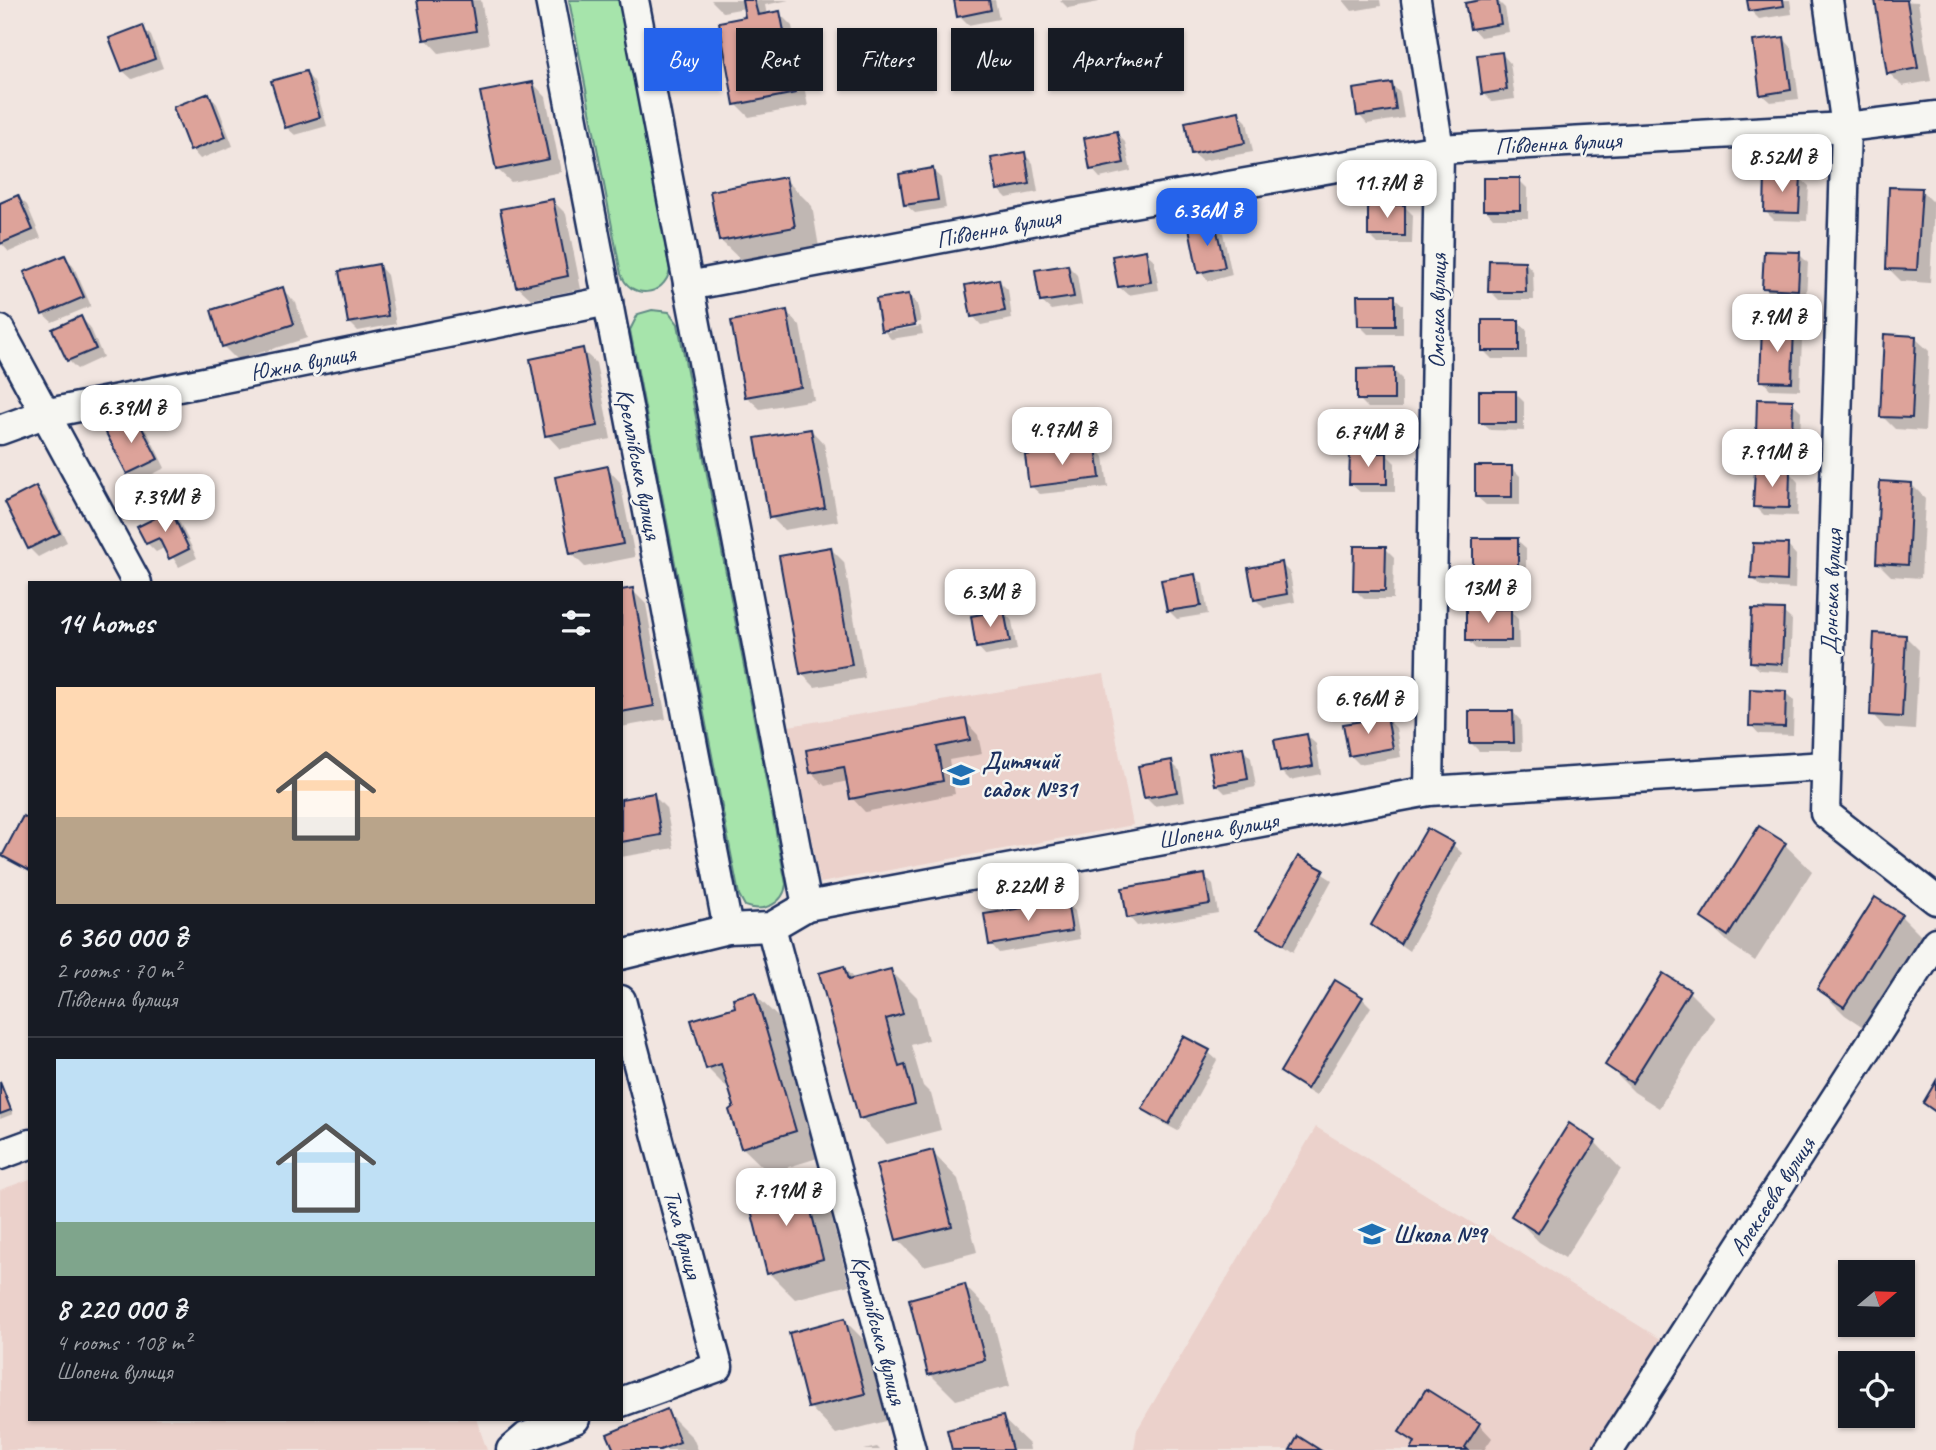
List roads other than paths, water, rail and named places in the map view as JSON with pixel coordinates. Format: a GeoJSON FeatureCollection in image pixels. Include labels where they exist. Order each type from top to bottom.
{"type":"FeatureCollection","features":[{"type":"Feature","properties":{"kind":"street","name":"Кремлівська вулиця"},"geometry":{"type":"LineString","coordinates":[[550,0],[728,929]]}},
{"type":"Feature","properties":{"kind":"street"},"geometry":{"type":"LineString","coordinates":[[634,0],[807,906]]}},
{"type":"Feature","properties":{"kind":"street","name":"Омська вулиця"},"geometry":{"type":"LineString","coordinates":[[1416,0],[1439,149],[1429,791]]}},
{"type":"Feature","properties":{"kind":"street","name":"Донська вулиця"},"geometry":{"type":"LineString","coordinates":[[1828,0],[1846,127],[1825,813],[1936,900]]}},
{"type":"Feature","properties":{"kind":"street","name":"Південна вулиця"},"geometry":{"type":"LineString","coordinates":[[688,286],[1065,215],[1439,149],[1846,127],[1936,116]]}},
{"type":"Feature","properties":{"kind":"street","name":"Южна вулиця"},"geometry":{"type":"LineString","coordinates":[[0,430],[44,414],[608,302]]}},
{"type":"Feature","properties":{"kind":"street"},"geometry":{"type":"LineString","coordinates":[[0,330],[136,581]]}},
{"type":"Feature","properties":{"kind":"street","name":"Шопена вулиця"},"geometry":{"type":"LineString","coordinates":[[623,955],[728,929],[771,927],[807,906],[1429,791],[1826,766]]}},
{"type":"Feature","properties":{"kind":"street","name":"Кремлівська вулиця"},"geometry":{"type":"LineString","coordinates":[[771,927],[911,1450]]}},
{"type":"Feature","properties":{"kind":"street","name":"Алексєєва вулиця"},"geometry":{"type":"LineString","coordinates":[[1609,1450],[1936,942]]}},
{"type":"Feature","properties":{"kind":"street","name":"Тиха вулиця"},"geometry":{"type":"LineString","coordinates":[[623,1008],[718,1367],[623,1401]]}},
{"type":"Feature","properties":{"kind":"street"},"geometry":{"type":"LineString","coordinates":[[0,1155],[28,1145]]}},
{"type":"Feature","properties":{"kind":"street"},"geometry":{"type":"LineString","coordinates":[[512,1450],[526,1437],[570,1421]]}},
{"type":"Feature","properties":{"kind":"place","name":"Дитячий садок №31"},"geometry":{"type":"Point","coordinates":[961,775]}},
{"type":"Feature","properties":{"kind":"place","name":"Школа №9"},"geometry":{"type":"Point","coordinates":[1372,1234]}}]}
